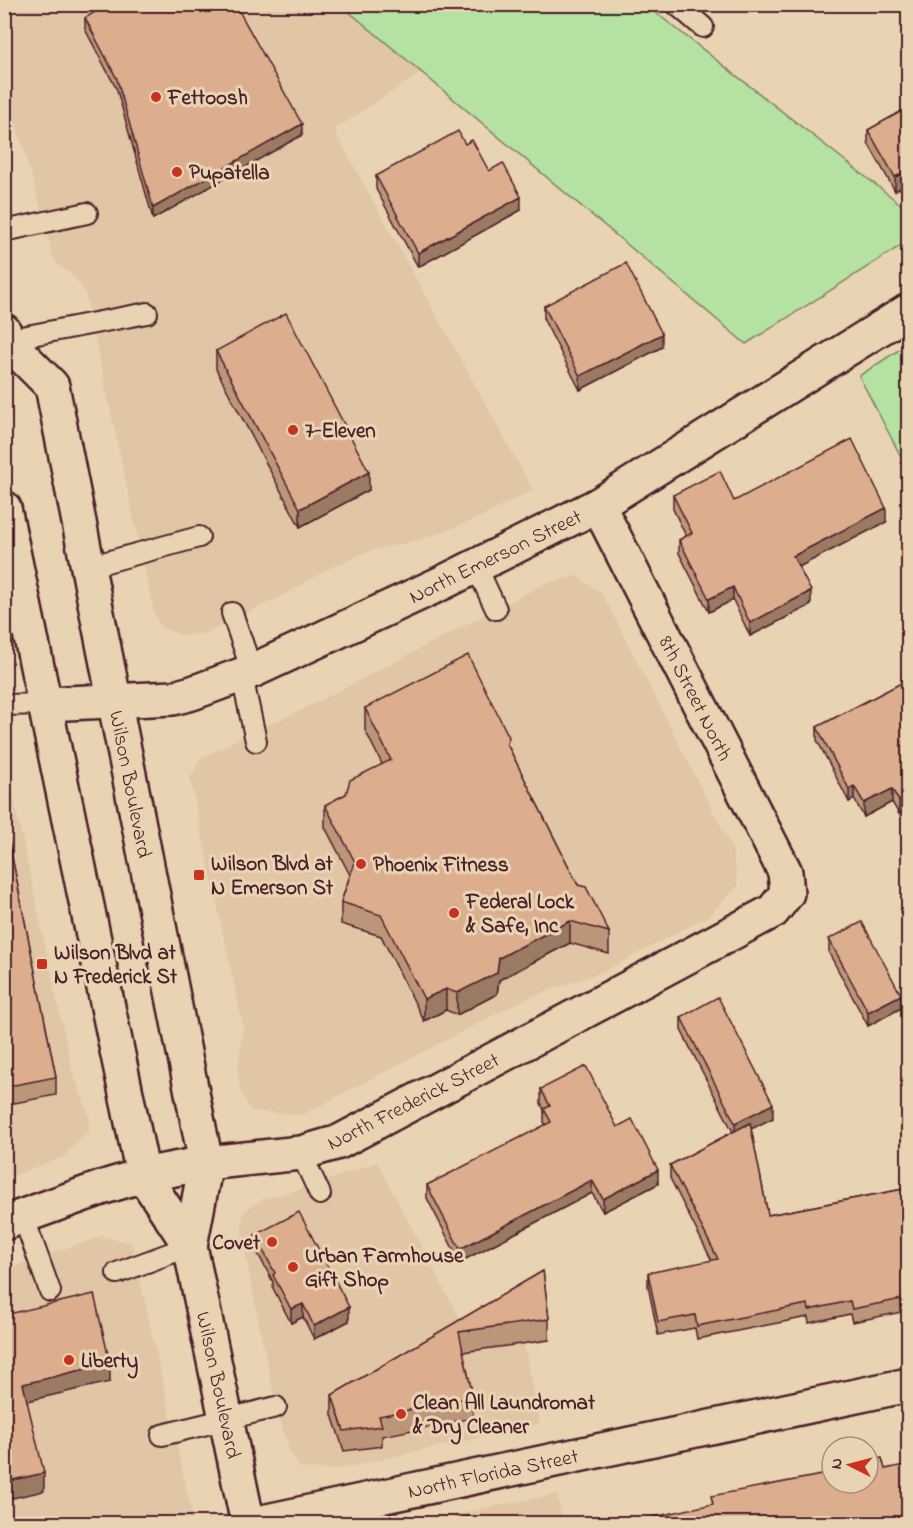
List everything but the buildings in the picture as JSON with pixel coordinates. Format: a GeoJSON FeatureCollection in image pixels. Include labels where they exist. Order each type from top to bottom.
{"type":"FeatureCollection","features":[{"type":"Feature","properties":{"kind":"street","name":"North Emerson Street"},"geometry":{"type":"LineString","coordinates":[[45,704],[173,698],[247,674],[476,566],[598,505],[909,311]]}},
{"type":"Feature","properties":{"kind":"street","name":"Wilson Boulevard"},"geometry":{"type":"LineString","coordinates":[[5,339],[52,386],[206,1163],[190,1246]]}},
{"type":"Feature","properties":{"kind":"street","name":"8th Street North"},"geometry":{"type":"LineString","coordinates":[[598,505],[785,872],[787,893]]}},
{"type":"Feature","properties":{"kind":"street","name":"Wilson Boulevard"},"geometry":{"type":"LineString","coordinates":[[4,508],[142,1175],[190,1246],[248,1524]]}},
{"type":"Feature","properties":{"kind":"street","name":"North Frederick Street"},"geometry":{"type":"LineString","coordinates":[[14,1219],[142,1175],[206,1163],[301,1153],[339,1142],[773,911],[787,893]]}},
{"type":"Feature","properties":{"kind":"street","name":"North Florida Street"},"geometry":{"type":"LineString","coordinates":[[253,1524],[909,1385]]}},
{"type":"Feature","properties":{"kind":"lane"},"geometry":{"type":"LineString","coordinates":[[676,4],[703,27]]}},
{"type":"Feature","properties":{"kind":"lane"},"geometry":{"type":"LineString","coordinates":[[4,231],[87,213]]}},
{"type":"Feature","properties":{"kind":"lane"},"geometry":{"type":"LineString","coordinates":[[5,339],[147,313]]}},
{"type":"Feature","properties":{"kind":"lane"},"geometry":{"type":"LineString","coordinates":[[88,567],[199,537]]}},
{"type":"Feature","properties":{"kind":"lane"},"geometry":{"type":"LineString","coordinates":[[476,566],[496,609]]}},
{"type":"Feature","properties":{"kind":"lane"},"geometry":{"type":"LineString","coordinates":[[232,613],[247,674],[256,741]]}},
{"type":"Feature","properties":{"kind":"lane"},"geometry":{"type":"LineString","coordinates":[[4,705],[45,704]]}},
{"type":"Feature","properties":{"kind":"lane"},"geometry":{"type":"LineString","coordinates":[[301,1153],[320,1194]]}},
{"type":"Feature","properties":{"kind":"lane"},"geometry":{"type":"LineString","coordinates":[[14,1219],[50,1291]]}},
{"type":"Feature","properties":{"kind":"lane"},"geometry":{"type":"LineString","coordinates":[[117,1273],[190,1246]]}},
{"type":"Feature","properties":{"kind":"lane"},"geometry":{"type":"LineString","coordinates":[[162,1435],[276,1407]]}},
{"type":"Feature","properties":{"kind":"shaded area"},"geometry":{"type":"Polygon","coordinates":[[[4,5],[341,5],[422,72],[334,130],[533,490],[481,517],[441,533],[412,542],[371,550],[330,568],[284,595],[204,634],[180,635],[161,627],[154,613],[85,292],[73,276],[59,266],[52,256],[45,222],[13,114],[5,74],[4,5]]]}},
{"type":"Feature","properties":{"kind":"shaded area"},"geometry":{"type":"Polygon","coordinates":[[[576,576],[602,593],[732,848],[738,886],[707,917],[605,971],[525,999],[302,1115],[251,1111],[240,1090],[238,1068],[243,1026],[190,779],[200,759],[253,731],[300,711],[546,583],[576,576]]]}},
{"type":"Feature","properties":{"kind":"shaded area"},"geometry":{"type":"Polygon","coordinates":[[[4,753],[72,1070],[89,1116],[89,1131],[63,1157],[5,1179],[4,753]]]}},
{"type":"Feature","properties":{"kind":"shaded area"},"geometry":{"type":"Polygon","coordinates":[[[377,1162],[463,1325],[516,1301],[540,1424],[348,1467],[330,1470],[300,1468],[289,1450],[276,1407],[248,1269],[242,1233],[243,1214],[249,1207],[264,1199],[315,1185],[377,1162]]]}},
{"type":"Feature","properties":{"kind":"shaded area"},"geometry":{"type":"Polygon","coordinates":[[[102,1236],[132,1243],[194,1523],[5,1523],[4,1271],[102,1236]]]}},
{"type":"Feature","properties":{"kind":"shaded area"},"geometry":{"type":"Polygon","coordinates":[[[557,1494],[563,1523],[405,1524],[557,1494]]]}},
{"type":"Feature","properties":{"kind":"green space"},"geometry":{"type":"Polygon","coordinates":[[[341,5],[646,5],[908,210],[908,241],[746,344],[341,5]]]}},
{"type":"Feature","properties":{"kind":"green space"},"geometry":{"type":"Polygon","coordinates":[[[908,344],[908,470],[859,376],[908,344]]]}},
{"type":"Feature","properties":{"kind":"place","name":"Fettoosh"},"geometry":{"type":"Point","coordinates":[156,97]}},
{"type":"Feature","properties":{"kind":"place","name":"Pupatella"},"geometry":{"type":"Point","coordinates":[177,172]}},
{"type":"Feature","properties":{"kind":"place","name":"7-Eleven"},"geometry":{"type":"Point","coordinates":[293,430]}},
{"type":"Feature","properties":{"kind":"place","name":"Phoenix Fitness"},"geometry":{"type":"Point","coordinates":[361,864]}},
{"type":"Feature","properties":{"kind":"place","name":"Wilson Blvd at N Emerson St"},"geometry":{"type":"Point","coordinates":[199,875]}},
{"type":"Feature","properties":{"kind":"place","name":"Federal Lock & Safe, Inc"},"geometry":{"type":"Point","coordinates":[454,913]}},
{"type":"Feature","properties":{"kind":"place","name":"Wilson Blvd at N Frederick St"},"geometry":{"type":"Point","coordinates":[42,964]}},
{"type":"Feature","properties":{"kind":"place","name":"Covet"},"geometry":{"type":"Point","coordinates":[272,1242]}},
{"type":"Feature","properties":{"kind":"place","name":"Urban Farmhouse Gift Shop"},"geometry":{"type":"Point","coordinates":[293,1267]}},
{"type":"Feature","properties":{"kind":"place","name":"Liberty"},"geometry":{"type":"Point","coordinates":[69,1360]}},
{"type":"Feature","properties":{"kind":"place","name":"Clean All Laundromat & Dry Cleaner"},"geometry":{"type":"Point","coordinates":[401,1414]}}]}
